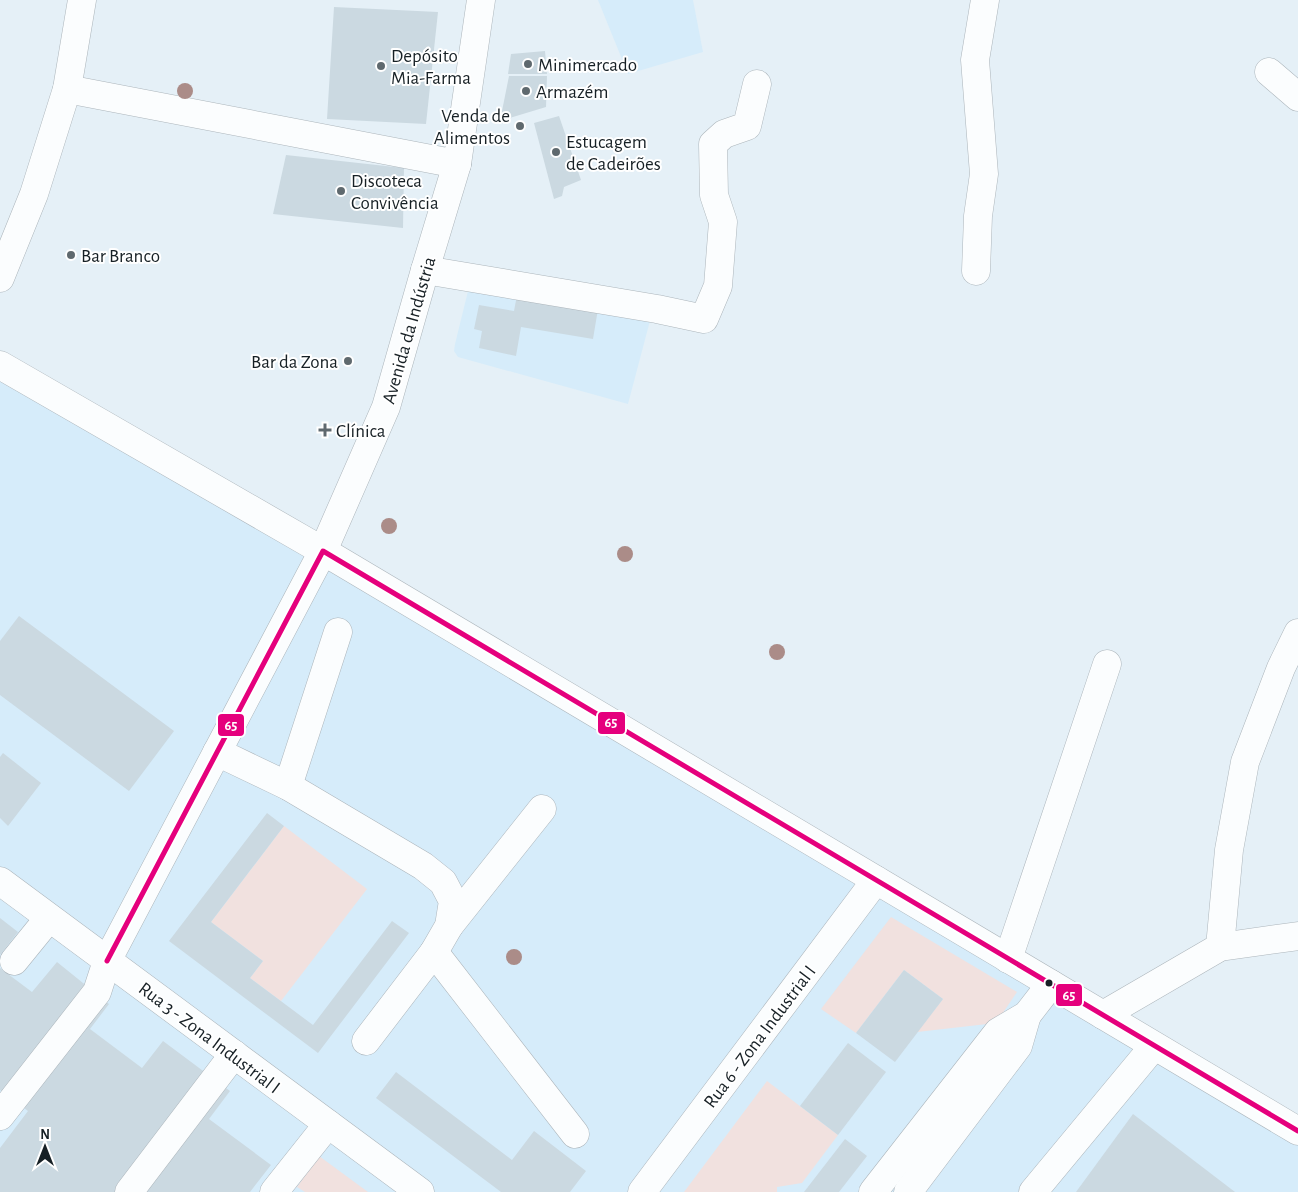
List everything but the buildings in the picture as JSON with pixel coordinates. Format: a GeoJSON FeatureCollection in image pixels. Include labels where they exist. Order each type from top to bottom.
{"type":"FeatureCollection","features":[{"type":"Feature","properties":{"kind":"street"},"geometry":{"type":"LineString","coordinates":[[0,278],[34,194],[67,89],[82,0]]}},
{"type":"Feature","properties":{"kind":"street","name":"Avenida da Indústria"},"geometry":{"type":"LineString","coordinates":[[0,1116],[97,992],[107,960],[323,551],[386,407],[457,164],[481,0]]}},
{"type":"Feature","properties":{"kind":"street"},"geometry":{"type":"LineString","coordinates":[[976,271],[978,216],[984,174],[975,60],[985,0]]}},
{"type":"Feature","properties":{"kind":"street"},"geometry":{"type":"LineString","coordinates":[[1269,72],[1298,97]]}},
{"type":"Feature","properties":{"kind":"street"},"geometry":{"type":"LineString","coordinates":[[425,270],[657,309],[704,320],[718,286],[724,222],[714,195],[713,144],[724,134],[747,126],[757,84]]}},
{"type":"Feature","properties":{"kind":"street"},"geometry":{"type":"LineString","coordinates":[[67,89],[457,164]]}},
{"type":"Feature","properties":{"kind":"street"},"geometry":{"type":"LineString","coordinates":[[0,365],[323,551],[1298,1131]]}},
{"type":"Feature","properties":{"kind":"street"},"geometry":{"type":"LineString","coordinates":[[288,786],[338,632]]}},
{"type":"Feature","properties":{"kind":"street"},"geometry":{"type":"LineString","coordinates":[[1220,947],[1229,850],[1245,762],[1281,668],[1298,633]]}},
{"type":"Feature","properties":{"kind":"street"},"geometry":{"type":"LineString","coordinates":[[1008,958],[1106,664]]}},
{"type":"Feature","properties":{"kind":"street"},"geometry":{"type":"LineString","coordinates":[[217,752],[288,786],[423,866],[442,882],[453,901],[450,926]]}},
{"type":"Feature","properties":{"kind":"street"},"geometry":{"type":"LineString","coordinates":[[366,1041],[434,952],[450,926],[542,808]]}},
{"type":"Feature","properties":{"kind":"street","name":"Rua 6 - Zona Industrial I"},"geometry":{"type":"LineString","coordinates":[[642,1192],[876,880]]}},
{"type":"Feature","properties":{"kind":"street","name":"Rua 3 - Zona Industrial I"},"geometry":{"type":"LineString","coordinates":[[0,881],[418,1192]]}},
{"type":"Feature","properties":{"kind":"street"},"geometry":{"type":"LineString","coordinates":[[14,961],[49,918]]}},
{"type":"Feature","properties":{"kind":"street"},"geometry":{"type":"LineString","coordinates":[[1103,1015],[1220,947],[1298,936]]}},
{"type":"Feature","properties":{"kind":"street"},"geometry":{"type":"LineString","coordinates":[[434,952],[575,1134]]}},
{"type":"Feature","properties":{"kind":"street"},"geometry":{"type":"LineString","coordinates":[[908,1192],[1018,1046],[1027,1015],[1051,984]]}},
{"type":"Feature","properties":{"kind":"street"},"geometry":{"type":"LineString","coordinates":[[873,1192],[998,1032],[1027,1015]]}},
{"type":"Feature","properties":{"kind":"street"},"geometry":{"type":"LineString","coordinates":[[1033,1192],[1154,1046]]}},
{"type":"Feature","properties":{"kind":"street"},"geometry":{"type":"LineString","coordinates":[[129,1192],[234,1054]]}},
{"type":"Feature","properties":{"kind":"street"},"geometry":{"type":"LineString","coordinates":[[274,1192],[328,1124]]}},
{"type":"Feature","properties":{"kind":"shaded area"},"geometry":{"type":"Polygon","coordinates":[[[598,0],[693,0],[703,52],[628,74],[598,0]]]}},
{"type":"Feature","properties":{"kind":"shaded area"},"geometry":{"type":"Polygon","coordinates":[[[469,287],[651,317],[628,404],[458,357],[454,351],[455,344],[469,287]]]}},
{"type":"Feature","properties":{"kind":"shaded area"},"geometry":{"type":"Polygon","coordinates":[[[0,365],[1298,1131],[1298,1192],[0,1192],[0,365]]]}},
{"type":"Feature","properties":{"kind":"shaded area"},"geometry":{"type":"Polygon","coordinates":[[[284,826],[367,889],[281,1001],[250,978],[263,961],[211,922],[284,826]]]}},
{"type":"Feature","properties":{"kind":"shaded area"},"geometry":{"type":"Polygon","coordinates":[[[891,917],[1017,992],[996,1023],[917,1032],[943,999],[904,970],[856,1033],[821,1009],[891,917]]]}},
{"type":"Feature","properties":{"kind":"shaded area"},"geometry":{"type":"Polygon","coordinates":[[[767,1081],[838,1135],[802,1183],[777,1187],[777,1192],[684,1192],[767,1081]]]}},
{"type":"Feature","properties":{"kind":"shaded area"},"geometry":{"type":"Polygon","coordinates":[[[319,1156],[368,1192],[305,1192],[297,1187],[319,1156]]]}},
{"type":"Feature","properties":{"kind":"transit line","name":"65"},"geometry":{"type":"LineString","coordinates":[[107,961],[323,551],[1298,1131]]}},
{"type":"Feature","properties":{"kind":"place","name":"Minimercado"},"geometry":{"type":"Point","coordinates":[528,64]}},
{"type":"Feature","properties":{"kind":"place","name":"Depósito Mia-Farma"},"geometry":{"type":"Point","coordinates":[381,66]}},
{"type":"Feature","properties":{"kind":"place","name":"Armazém"},"geometry":{"type":"Point","coordinates":[526,91]}},
{"type":"Feature","properties":{"kind":"place","name":"Venda de Alimentos"},"geometry":{"type":"Point","coordinates":[520,126]}},
{"type":"Feature","properties":{"kind":"place","name":"Estucagem de Cadeirões"},"geometry":{"type":"Point","coordinates":[556,152]}},
{"type":"Feature","properties":{"kind":"place","name":"Discoteca Convivência"},"geometry":{"type":"Point","coordinates":[341,191]}},
{"type":"Feature","properties":{"kind":"place","name":"Bar Branco"},"geometry":{"type":"Point","coordinates":[71,255]}},
{"type":"Feature","properties":{"kind":"place","name":"Bar da Zona"},"geometry":{"type":"Point","coordinates":[348,361]}},
{"type":"Feature","properties":{"kind":"place","name":"Clínica"},"geometry":{"type":"Point","coordinates":[325,430]}}]}
